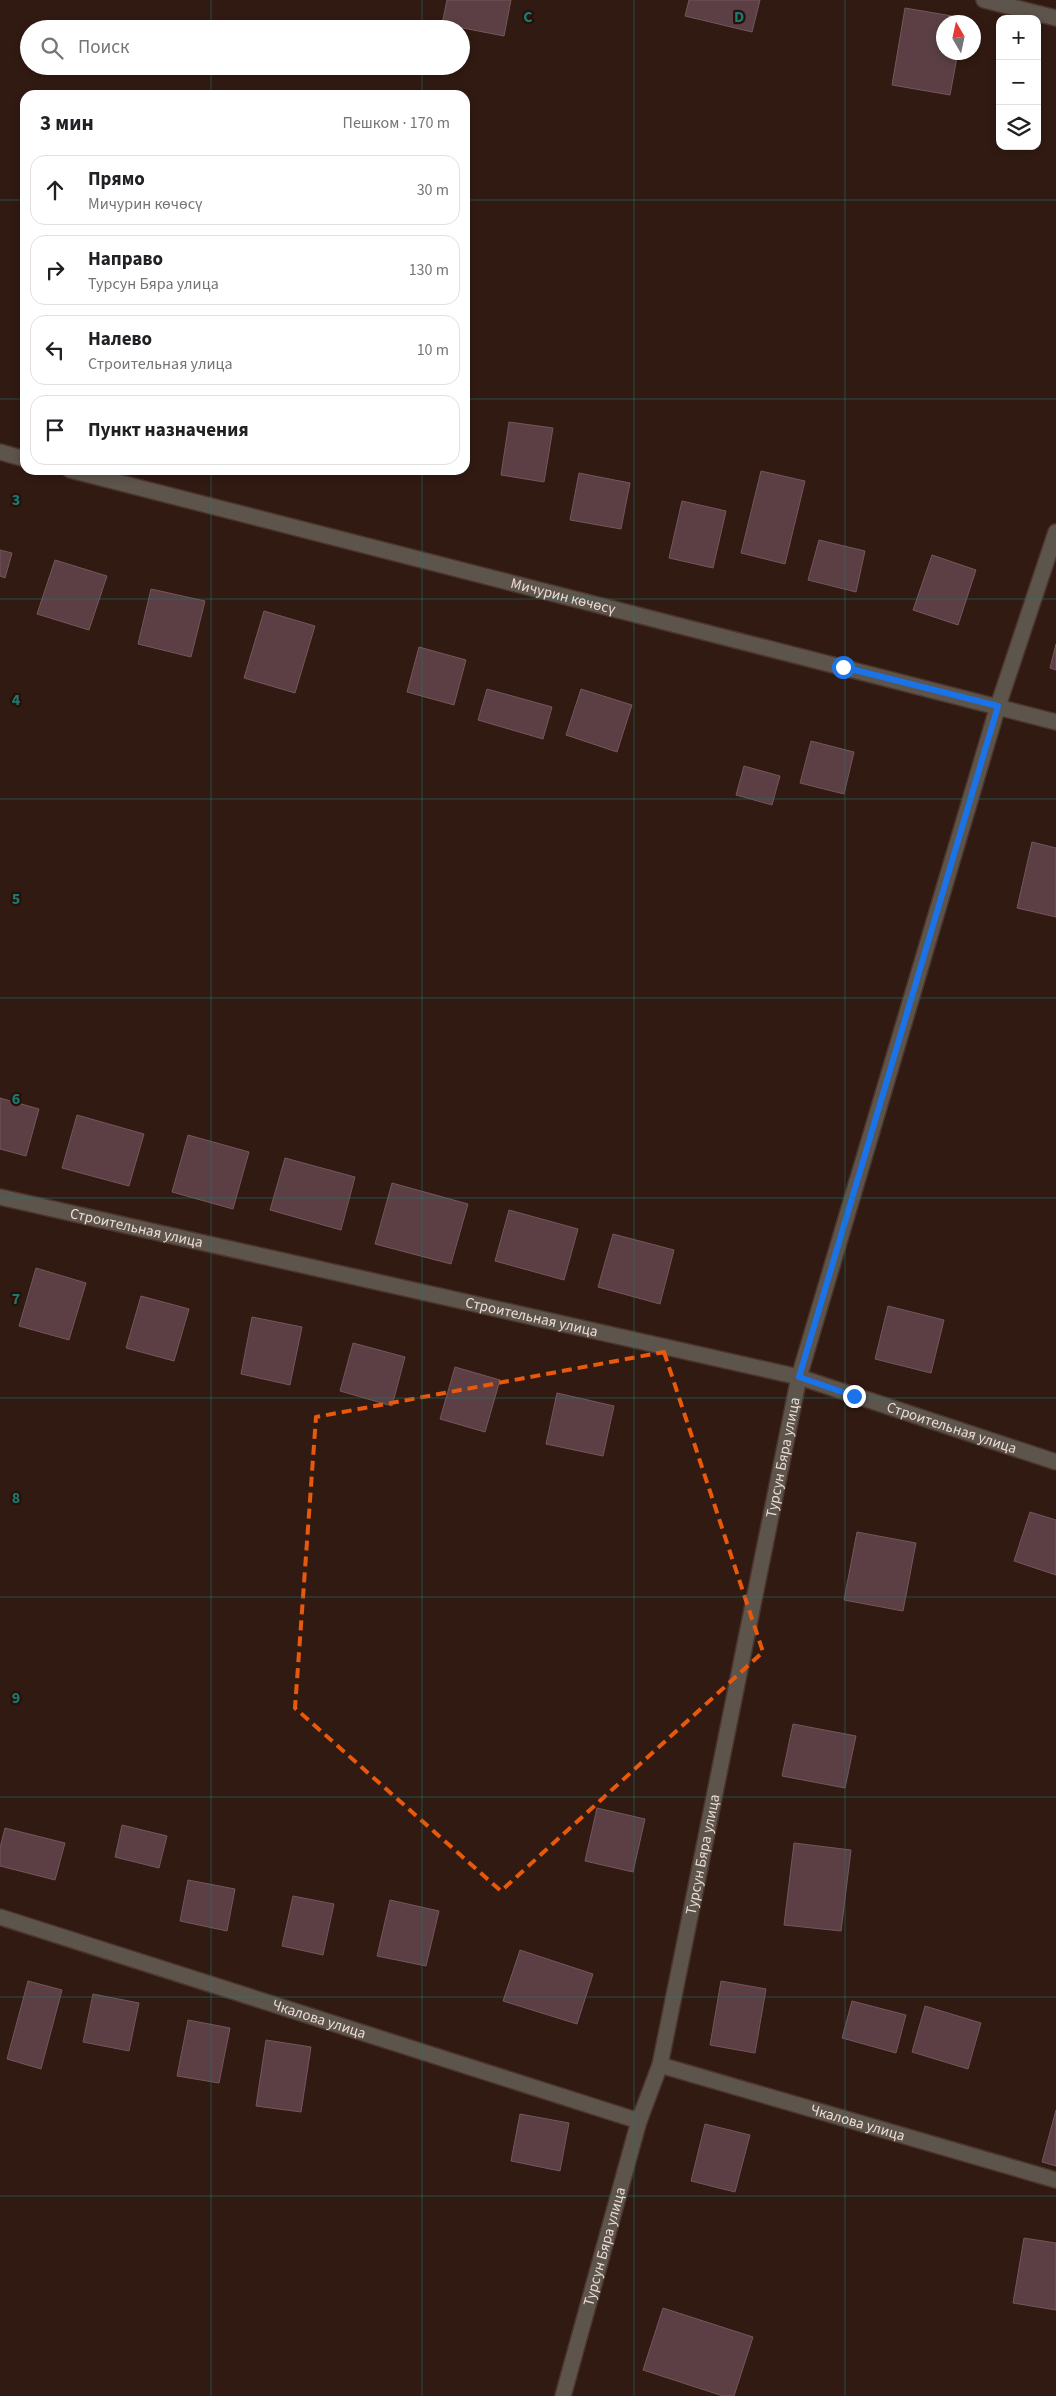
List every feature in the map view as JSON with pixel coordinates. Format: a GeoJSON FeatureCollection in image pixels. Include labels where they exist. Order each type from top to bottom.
{"type":"FeatureCollection","features":[{"type":"Feature","properties":{"kind":"street"},"geometry":{"type":"LineString","coordinates":[[984,0],[1056,18]]}},
{"type":"Feature","properties":{"kind":"street"},"geometry":{"type":"LineString","coordinates":[[0,452],[20,458]]}},
{"type":"Feature","properties":{"kind":"street","name":"Мичурин көчөсү"},"geometry":{"type":"LineString","coordinates":[[90,475],[1056,722]]}},
{"type":"Feature","properties":{"kind":"street","name":"Турсун Бяра улица"},"geometry":{"type":"LineString","coordinates":[[563,2396],[639,2121],[660,2065],[799,1377],[998,706],[1056,532]]}},
{"type":"Feature","properties":{"kind":"street","name":"Строительная улица"},"geometry":{"type":"LineString","coordinates":[[0,1197],[799,1377],[1056,1462]]}},
{"type":"Feature","properties":{"kind":"street","name":"Чкалова улица"},"geometry":{"type":"LineString","coordinates":[[0,1918],[639,2121]]}},
{"type":"Feature","properties":{"kind":"street","name":"Чкалова улица"},"geometry":{"type":"LineString","coordinates":[[660,2065],[1056,2180]]}},
{"type":"Feature","properties":{"kind":"highlighted area"},"geometry":{"type":"Polygon","coordinates":[[[664,1352],[763,1652],[501,1891],[295,1708],[316,1417],[664,1352]]]}},
{"type":"Feature","properties":{"kind":"building"},"geometry":{"type":"Polygon","coordinates":[[[447,0],[511,0],[504,36],[470,29],[470,20],[443,20],[447,0]]]}},
{"type":"Feature","properties":{"kind":"building"},"geometry":{"type":"Polygon","coordinates":[[[689,0],[760,0],[752,32],[685,16],[689,0]]]}},
{"type":"Feature","properties":{"kind":"building"},"geometry":{"type":"Polygon","coordinates":[[[905,8],[946,15],[936,15],[936,60],[957,60],[950,95],[892,85],[905,8]]]}},
{"type":"Feature","properties":{"kind":"building"},"geometry":{"type":"Polygon","coordinates":[[[509,422],[553,428],[544,482],[501,475],[509,422]]]}},
{"type":"Feature","properties":{"kind":"building"},"geometry":{"type":"Polygon","coordinates":[[[761,471],[805,481],[785,564],[741,553],[761,471]]]}},
{"type":"Feature","properties":{"kind":"building"},"geometry":{"type":"Polygon","coordinates":[[[579,473],[630,483],[621,529],[570,520],[579,473]]]}},
{"type":"Feature","properties":{"kind":"building"},"geometry":{"type":"Polygon","coordinates":[[[682,501],[726,511],[713,568],[669,558],[682,501]]]}},
{"type":"Feature","properties":{"kind":"building"},"geometry":{"type":"Polygon","coordinates":[[[819,540],[865,551],[856,592],[808,580],[819,540]]]}},
{"type":"Feature","properties":{"kind":"building"},"geometry":{"type":"Polygon","coordinates":[[[0,550],[12,553],[5,578],[0,576],[0,550]]]}},
{"type":"Feature","properties":{"kind":"building"},"geometry":{"type":"Polygon","coordinates":[[[932,555],[976,570],[958,625],[913,610],[932,555]]]}},
{"type":"Feature","properties":{"kind":"building"},"geometry":{"type":"Polygon","coordinates":[[[55,560],[107,576],[89,630],[37,614],[55,560]]]}},
{"type":"Feature","properties":{"kind":"building"},"geometry":{"type":"Polygon","coordinates":[[[151,589],[205,601],[191,657],[138,644],[151,589]]]}},
{"type":"Feature","properties":{"kind":"building"},"geometry":{"type":"Polygon","coordinates":[[[264,611],[315,626],[295,693],[244,678],[264,611]]]}},
{"type":"Feature","properties":{"kind":"building"},"geometry":{"type":"Polygon","coordinates":[[[1056,644],[1056,670],[1050,668],[1056,644]]]}},
{"type":"Feature","properties":{"kind":"building"},"geometry":{"type":"Polygon","coordinates":[[[419,647],[466,660],[454,705],[407,692],[419,647]]]}},
{"type":"Feature","properties":{"kind":"building"},"geometry":{"type":"Polygon","coordinates":[[[487,689],[552,707],[543,739],[478,720],[487,689]]]}},
{"type":"Feature","properties":{"kind":"building"},"geometry":{"type":"Polygon","coordinates":[[[581,689],[632,705],[617,752],[566,735],[581,689]]]}},
{"type":"Feature","properties":{"kind":"building"},"geometry":{"type":"Polygon","coordinates":[[[811,741],[854,752],[844,794],[800,783],[811,741]]]}},
{"type":"Feature","properties":{"kind":"building"},"geometry":{"type":"Polygon","coordinates":[[[744,766],[780,776],[772,805],[736,795],[744,766]]]}},
{"type":"Feature","properties":{"kind":"building"},"geometry":{"type":"Polygon","coordinates":[[[1032,842],[1056,848],[1056,917],[1017,908],[1032,842]]]}},
{"type":"Feature","properties":{"kind":"building"},"geometry":{"type":"Polygon","coordinates":[[[0,1098],[39,1109],[26,1156],[0,1149],[0,1098]]]}},
{"type":"Feature","properties":{"kind":"building"},"geometry":{"type":"Polygon","coordinates":[[[77,1115],[144,1134],[129,1186],[62,1168],[77,1115]]]}},
{"type":"Feature","properties":{"kind":"building"},"geometry":{"type":"Polygon","coordinates":[[[188,1135],[249,1152],[233,1209],[172,1192],[188,1135]]]}},
{"type":"Feature","properties":{"kind":"building"},"geometry":{"type":"Polygon","coordinates":[[[285,1158],[355,1177],[341,1230],[270,1210],[285,1158]]]}},
{"type":"Feature","properties":{"kind":"building"},"geometry":{"type":"Polygon","coordinates":[[[392,1183],[468,1204],[451,1264],[375,1244],[392,1183]]]}},
{"type":"Feature","properties":{"kind":"building"},"geometry":{"type":"Polygon","coordinates":[[[509,1210],[578,1229],[564,1280],[495,1261],[509,1210]]]}},
{"type":"Feature","properties":{"kind":"building"},"geometry":{"type":"Polygon","coordinates":[[[613,1234],[674,1250],[660,1304],[598,1287],[613,1234]]]}},
{"type":"Feature","properties":{"kind":"building"},"geometry":{"type":"Polygon","coordinates":[[[36,1268],[86,1283],[69,1340],[19,1326],[36,1268]]]}},
{"type":"Feature","properties":{"kind":"building"},"geometry":{"type":"Polygon","coordinates":[[[141,1296],[189,1309],[174,1361],[126,1348],[141,1296]]]}},
{"type":"Feature","properties":{"kind":"building"},"geometry":{"type":"Polygon","coordinates":[[[888,1306],[944,1320],[931,1373],[875,1359],[888,1306]]]}},
{"type":"Feature","properties":{"kind":"building"},"geometry":{"type":"Polygon","coordinates":[[[252,1317],[302,1327],[290,1385],[241,1374],[252,1317]]]}},
{"type":"Feature","properties":{"kind":"building"},"geometry":{"type":"Polygon","coordinates":[[[353,1343],[405,1357],[392,1406],[340,1391],[353,1343]]]}},
{"type":"Feature","properties":{"kind":"building"},"geometry":{"type":"Polygon","coordinates":[[[455,1367],[500,1380],[485,1432],[440,1419],[455,1367]]]}},
{"type":"Feature","properties":{"kind":"building"},"geometry":{"type":"Polygon","coordinates":[[[557,1393],[614,1406],[603,1456],[546,1444],[557,1393]]]}},
{"type":"Feature","properties":{"kind":"building"},"geometry":{"type":"Polygon","coordinates":[[[1030,1512],[1056,1520],[1056,1575],[1014,1561],[1030,1512]]]}},
{"type":"Feature","properties":{"kind":"building"},"geometry":{"type":"Polygon","coordinates":[[[857,1532],[916,1543],[903,1611],[844,1600],[857,1532]]]}},
{"type":"Feature","properties":{"kind":"building"},"geometry":{"type":"Polygon","coordinates":[[[793,1724],[856,1736],[845,1788],[782,1776],[793,1724]]]}},
{"type":"Feature","properties":{"kind":"building"},"geometry":{"type":"Polygon","coordinates":[[[597,1808],[645,1819],[633,1872],[585,1861],[597,1808]]]}},
{"type":"Feature","properties":{"kind":"building"},"geometry":{"type":"Polygon","coordinates":[[[122,1825],[167,1836],[159,1868],[115,1857],[122,1825]]]}},
{"type":"Feature","properties":{"kind":"building"},"geometry":{"type":"Polygon","coordinates":[[[5,1828],[65,1843],[55,1880],[0,1866],[0,1848],[5,1828]]]}},
{"type":"Feature","properties":{"kind":"building"},"geometry":{"type":"Polygon","coordinates":[[[794,1843],[851,1850],[841,1931],[784,1925],[794,1843]]]}},
{"type":"Feature","properties":{"kind":"building"},"geometry":{"type":"Polygon","coordinates":[[[188,1880],[235,1889],[227,1931],[180,1921],[188,1880]]]}},
{"type":"Feature","properties":{"kind":"building"},"geometry":{"type":"Polygon","coordinates":[[[293,1896],[334,1904],[323,1955],[282,1946],[293,1896]]]}},
{"type":"Feature","properties":{"kind":"building"},"geometry":{"type":"Polygon","coordinates":[[[390,1900],[439,1911],[426,1966],[377,1956],[390,1900]]]}},
{"type":"Feature","properties":{"kind":"building"},"geometry":{"type":"Polygon","coordinates":[[[520,1950],[593,1974],[577,2024],[503,2001],[520,1950]]]}},
{"type":"Feature","properties":{"kind":"building"},"geometry":{"type":"Polygon","coordinates":[[[28,1981],[62,1990],[41,2069],[7,2059],[28,1981]]]}},
{"type":"Feature","properties":{"kind":"building"},"geometry":{"type":"Polygon","coordinates":[[[721,1981],[766,1989],[755,2053],[710,2045],[721,1981]]]}},
{"type":"Feature","properties":{"kind":"building"},"geometry":{"type":"Polygon","coordinates":[[[93,1994],[139,2003],[129,2051],[83,2042],[93,1994]]]}},
{"type":"Feature","properties":{"kind":"building"},"geometry":{"type":"Polygon","coordinates":[[[852,2001],[906,2015],[896,2053],[842,2038],[852,2001]]]}},
{"type":"Feature","properties":{"kind":"building"},"geometry":{"type":"Polygon","coordinates":[[[925,2006],[981,2023],[968,2069],[912,2052],[925,2006]]]}},
{"type":"Feature","properties":{"kind":"building"},"geometry":{"type":"Polygon","coordinates":[[[188,2020],[230,2028],[219,2083],[177,2076],[188,2020]]]}},
{"type":"Feature","properties":{"kind":"building"},"geometry":{"type":"Polygon","coordinates":[[[266,2040],[311,2047],[301,2112],[256,2106],[266,2040]]]}},
{"type":"Feature","properties":{"kind":"building"},"geometry":{"type":"Polygon","coordinates":[[[1056,2110],[1056,2166],[1042,2162],[1056,2110]]]}},
{"type":"Feature","properties":{"kind":"building"},"geometry":{"type":"Polygon","coordinates":[[[520,2114],[569,2123],[560,2171],[511,2161],[520,2114]]]}},
{"type":"Feature","properties":{"kind":"building"},"geometry":{"type":"Polygon","coordinates":[[[705,2124],[750,2135],[735,2192],[691,2181],[705,2124]]]}},
{"type":"Feature","properties":{"kind":"building"},"geometry":{"type":"Polygon","coordinates":[[[1024,2238],[1056,2243],[1056,2310],[1013,2303],[1024,2238]]]}},
{"type":"Feature","properties":{"kind":"building"},"geometry":{"type":"Polygon","coordinates":[[[663,2308],[753,2337],[734,2396],[723,2396],[643,2370],[663,2308]]]}},
{"type":"Feature","properties":{"kind":"route"},"geometry":{"type":"LineString","coordinates":[[843,667],[998,706],[799,1377],[854,1396]]}}]}
